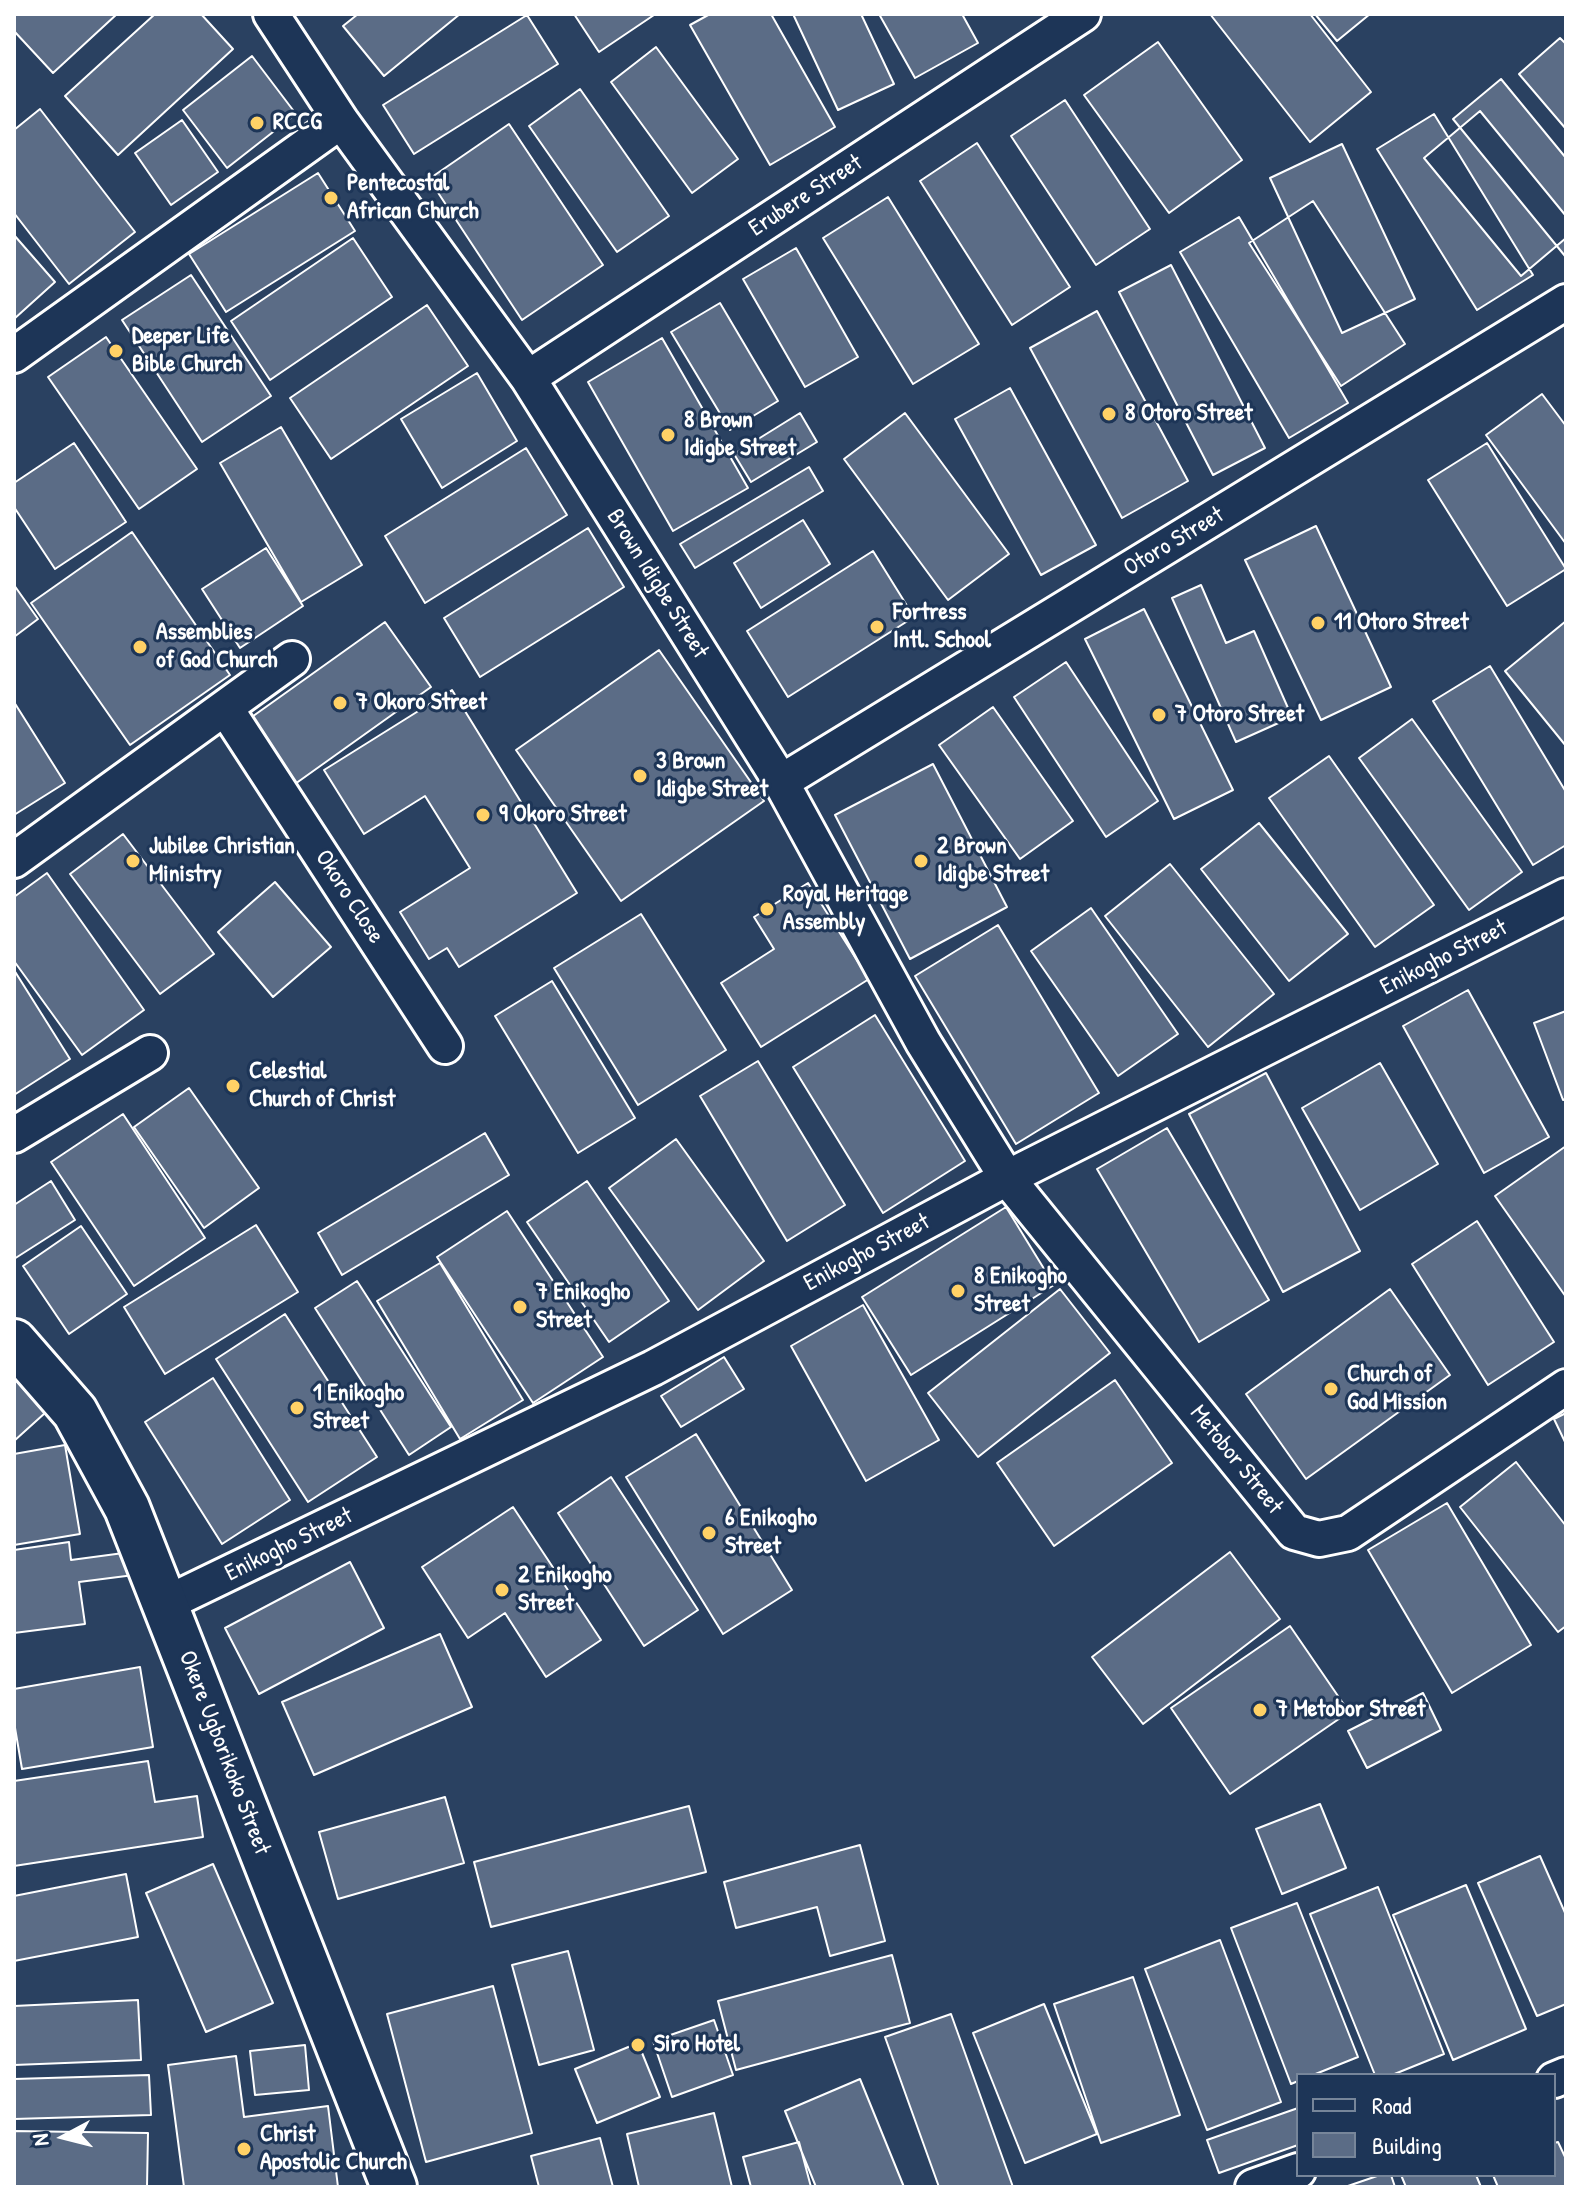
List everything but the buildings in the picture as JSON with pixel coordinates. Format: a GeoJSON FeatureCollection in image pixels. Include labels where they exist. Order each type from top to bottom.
{"type":"FeatureCollection","features":[{"type":"Feature","properties":{"kind":"street","name":"Brown Idigbe Street"},"geometry":{"type":"LineString","coordinates":[[271,14],[341,121],[528,378],[781,782],[923,1042],[1007,1178]]}},
{"type":"Feature","properties":{"kind":"street","name":"Erubere Street"},"geometry":{"type":"LineString","coordinates":[[528,378],[1083,14]]}},
{"type":"Feature","properties":{"kind":"street"},"geometry":{"type":"LineString","coordinates":[[14,355],[341,121]]}},
{"type":"Feature","properties":{"kind":"street","name":"Otoro Street"},"geometry":{"type":"LineString","coordinates":[[781,782],[1566,302]]}},
{"type":"Feature","properties":{"kind":"street"},"geometry":{"type":"LineString","coordinates":[[14,860],[292,659]]}},
{"type":"Feature","properties":{"kind":"street","name":"Okoro Close"},"geometry":{"type":"LineString","coordinates":[[226,709],[445,1046]]}},
{"type":"Feature","properties":{"kind":"street","name":"Enikogho Street"},"geometry":{"type":"LineString","coordinates":[[165,1604],[653,1368],[1007,1178],[1566,896]]}},
{"type":"Feature","properties":{"kind":"street"},"geometry":{"type":"LineString","coordinates":[[14,1135],[150,1053]]}},
{"type":"Feature","properties":{"kind":"street","name":"Metobor Street"},"geometry":{"type":"LineString","coordinates":[[1007,1178],[1294,1532],[1319,1539],[1348,1533],[1566,1387]]}},
{"type":"Feature","properties":{"kind":"street","name":"Okere Ugborikoko Street"},"geometry":{"type":"LineString","coordinates":[[14,1342],[75,1412],[127,1508],[394,2187]]}},
{"type":"Feature","properties":{"kind":"street"},"geometry":{"type":"LineString","coordinates":[[1259,2186],[1296,2172]]}},
{"type":"Feature","properties":{"kind":"place","name":"RCCG"},"geometry":{"type":"Point","coordinates":[257,123]}},
{"type":"Feature","properties":{"kind":"place","name":"Pentecostal African Church"},"geometry":{"type":"Point","coordinates":[331,198]}},
{"type":"Feature","properties":{"kind":"place","name":"Deeper Life Bible Church"},"geometry":{"type":"Point","coordinates":[116,351]}},
{"type":"Feature","properties":{"kind":"place","name":"8 Otoro Street"},"geometry":{"type":"Point","coordinates":[1109,414]}},
{"type":"Feature","properties":{"kind":"place","name":"8 Brown Idigbe Street"},"geometry":{"type":"Point","coordinates":[668,435]}},
{"type":"Feature","properties":{"kind":"place","name":"11 Otoro Street"},"geometry":{"type":"Point","coordinates":[1318,623]}},
{"type":"Feature","properties":{"kind":"place","name":"Fortress Intl. School"},"geometry":{"type":"Point","coordinates":[877,627]}},
{"type":"Feature","properties":{"kind":"place","name":"Assemblies of God Church"},"geometry":{"type":"Point","coordinates":[140,647]}},
{"type":"Feature","properties":{"kind":"place","name":"7 Okoro Street"},"geometry":{"type":"Point","coordinates":[340,703]}},
{"type":"Feature","properties":{"kind":"place","name":"7 Otoro Street"},"geometry":{"type":"Point","coordinates":[1159,715]}},
{"type":"Feature","properties":{"kind":"place","name":"3 Brown Idigbe Street"},"geometry":{"type":"Point","coordinates":[640,776]}},
{"type":"Feature","properties":{"kind":"place","name":"9 Okoro Street"},"geometry":{"type":"Point","coordinates":[483,815]}},
{"type":"Feature","properties":{"kind":"place","name":"Jubilee Christian Ministry"},"geometry":{"type":"Point","coordinates":[133,861]}},
{"type":"Feature","properties":{"kind":"place","name":"2 Brown Idigbe Street"},"geometry":{"type":"Point","coordinates":[921,861]}},
{"type":"Feature","properties":{"kind":"place","name":"Royal Heritage Assembly"},"geometry":{"type":"Point","coordinates":[767,909]}},
{"type":"Feature","properties":{"kind":"place","name":"Celestial Church of Christ"},"geometry":{"type":"Point","coordinates":[233,1086]}},
{"type":"Feature","properties":{"kind":"place","name":"8 Enikogho Street"},"geometry":{"type":"Point","coordinates":[958,1291]}},
{"type":"Feature","properties":{"kind":"place","name":"7 Enikogho Street"},"geometry":{"type":"Point","coordinates":[520,1307]}},
{"type":"Feature","properties":{"kind":"place","name":"Church of God Mission"},"geometry":{"type":"Point","coordinates":[1331,1389]}},
{"type":"Feature","properties":{"kind":"place","name":"1 Enikogho Street"},"geometry":{"type":"Point","coordinates":[297,1408]}},
{"type":"Feature","properties":{"kind":"place","name":"6 Enikogho Street"},"geometry":{"type":"Point","coordinates":[709,1533]}},
{"type":"Feature","properties":{"kind":"place","name":"2 Enikogho Street"},"geometry":{"type":"Point","coordinates":[502,1590]}},
{"type":"Feature","properties":{"kind":"place","name":"7 Metobor Street"},"geometry":{"type":"Point","coordinates":[1260,1710]}},
{"type":"Feature","properties":{"kind":"place","name":"Siro Hotel"},"geometry":{"type":"Point","coordinates":[638,2045]}},
{"type":"Feature","properties":{"kind":"place","name":"Christ Apostolic Church"},"geometry":{"type":"Point","coordinates":[244,2149]}}]}
